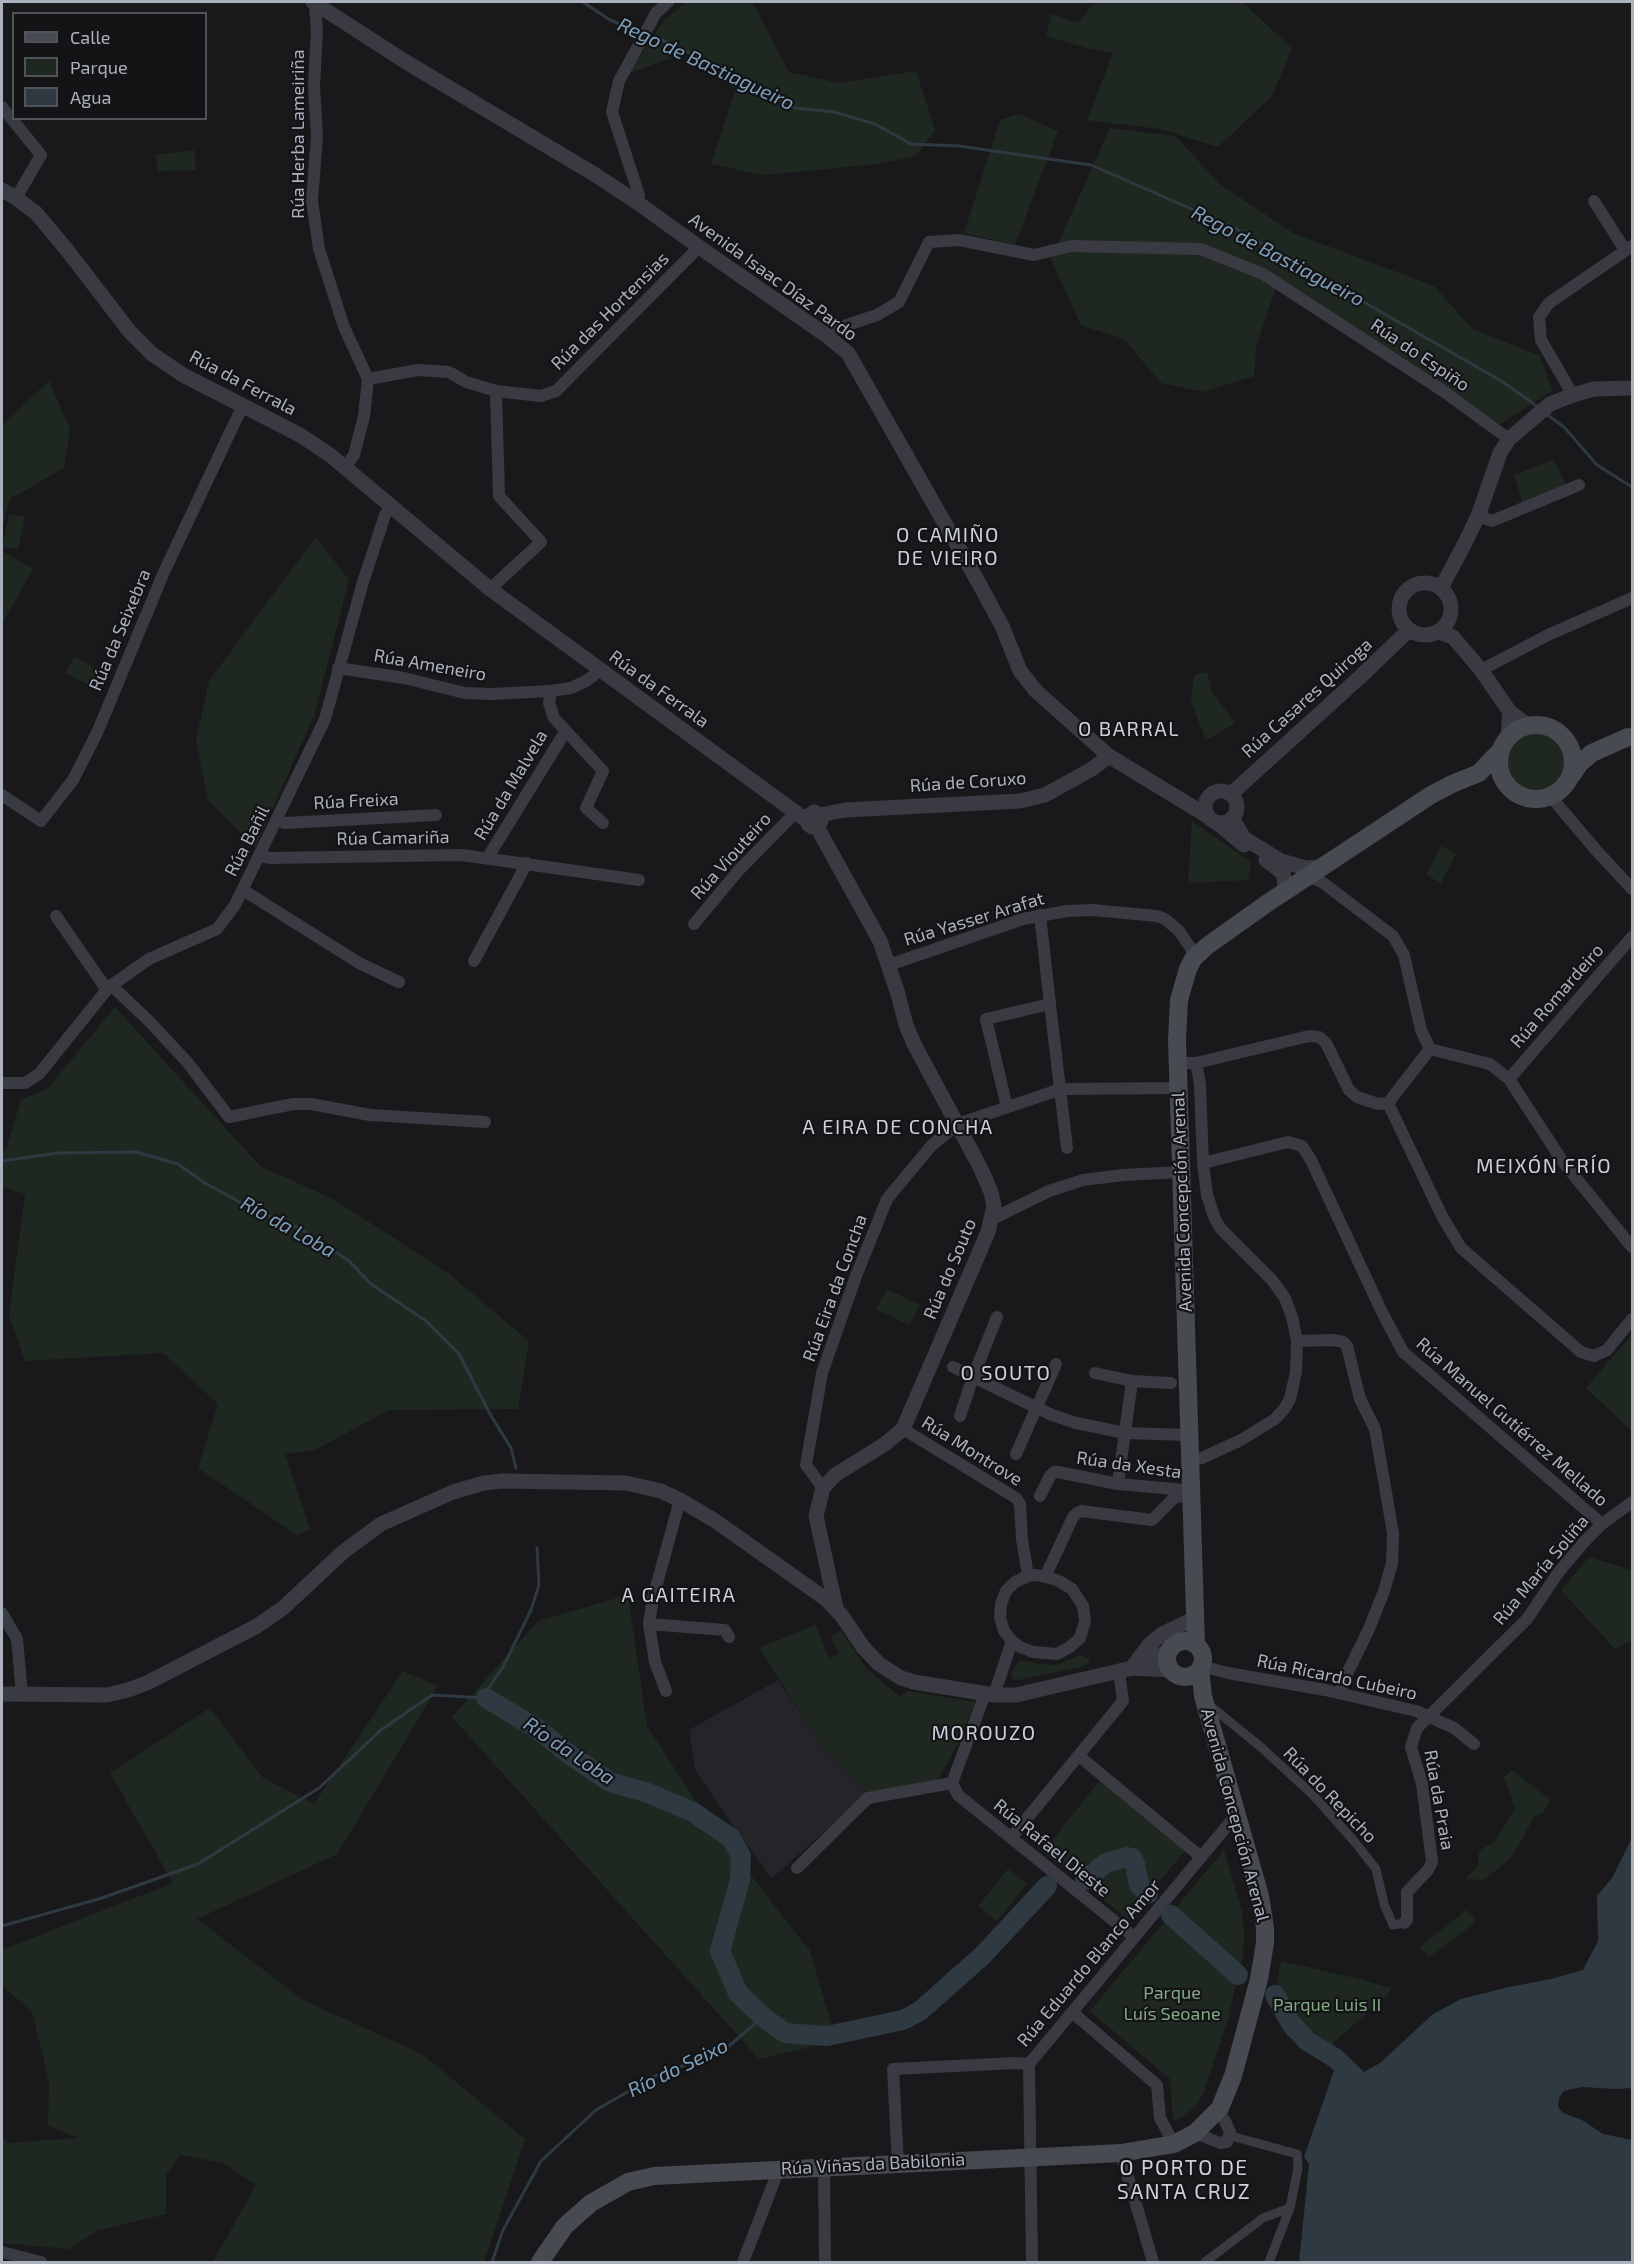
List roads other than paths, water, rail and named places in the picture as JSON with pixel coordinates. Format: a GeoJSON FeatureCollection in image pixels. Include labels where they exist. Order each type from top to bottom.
{"type":"FeatureCollection","features":[{"type":"Feature","properties":{"kind":"main road"},"geometry":{"type":"LineString","coordinates":[[1431,795],[1479,773],[1517,730],[1528,726],[1540,725],[1561,734],[1569,744],[1574,760],[1571,777]]}},
{"type":"Feature","properties":{"kind":"main road"},"geometry":{"type":"LineString","coordinates":[[1569,744],[1630,737]]}},
{"type":"Feature","properties":{"kind":"main road"},"geometry":{"type":"LineString","coordinates":[[1504,745],[1500,772],[1504,782],[1509,789],[1522,797],[1538,800],[1551,797],[1562,789],[1580,763],[1592,753],[1630,737]]}},
{"type":"Feature","properties":{"kind":"main road"},"geometry":{"type":"LineString","coordinates":[[1431,795],[1495,780],[1504,782]]}},
{"type":"Feature","properties":{"kind":"main road","name":"Avenida Concepción Arenal"},"geometry":{"type":"LineString","coordinates":[[1195,2133],[1220,2108],[1239,2060],[1265,1951],[1265,1928],[1260,1896],[1203,1696],[1190,1670],[1202,1654],[1196,1645],[1191,1614],[1190,1435],[1178,1063],[1179,1000],[1188,969],[1196,956],[1207,946],[1315,871],[1431,795]]}},
{"type":"Feature","properties":{"kind":"main road","name":"Avenida Concepción Arenal"},"geometry":{"type":"LineString","coordinates":[[1173,1647],[1191,1614]]}},
{"type":"Feature","properties":{"kind":"main road"},"geometry":{"type":"LineString","coordinates":[[1190,1670],[1167,1661],[1173,1647],[1187,1641],[1196,1645]]}},
{"type":"Feature","properties":{"kind":"main road","name":"Rúa Viñas da Babilonia"},"geometry":{"type":"LineString","coordinates":[[540,2262],[565,2226],[591,2203],[628,2182],[654,2176],[1121,2153],[1174,2144],[1195,2133]]}},
{"type":"Feature","properties":{"kind":"street"},"geometry":{"type":"LineString","coordinates":[[638,203],[639,195],[612,112],[619,81],[656,13],[668,2]]}},
{"type":"Feature","properties":{"kind":"street","name":"Avenida Isaac Díaz Pardo"},"geometry":{"type":"LineString","coordinates":[[314,3],[406,62],[594,174],[823,333],[848,353],[981,586],[1003,628],[1020,671],[1036,691],[1109,756],[1212,820]]}},
{"type":"Feature","properties":{"kind":"street","name":"Rúa Herba Lameiriña"},"geometry":{"type":"LineString","coordinates":[[314,3],[317,32],[314,86],[317,136],[312,201],[319,249],[344,327],[368,379]]}},
{"type":"Feature","properties":{"kind":"street"},"geometry":{"type":"LineString","coordinates":[[2,107],[12,120]]}},
{"type":"Feature","properties":{"kind":"street"},"geometry":{"type":"LineString","coordinates":[[12,120],[41,156],[16,198]]}},
{"type":"Feature","properties":{"kind":"street","name":"Rúa da Ferrala"},"geometry":{"type":"LineString","coordinates":[[2,190],[36,213],[130,332],[152,354],[183,375],[300,435],[345,467],[490,589],[810,818]]}},
{"type":"Feature","properties":{"kind":"street"},"geometry":{"type":"LineString","coordinates":[[1573,395],[1541,340],[1539,316],[1549,303],[1629,248],[1594,201]]}},
{"type":"Feature","properties":{"kind":"street","name":"Rúa do Espiño"},"geometry":{"type":"LineString","coordinates":[[823,333],[877,315],[899,302],[929,242],[959,240],[1034,255],[1071,246],[1201,249],[1263,274],[1443,391],[1509,439]]}},
{"type":"Feature","properties":{"kind":"street","name":"Rúa das Hortensias"},"geometry":{"type":"LineString","coordinates":[[368,379],[418,370],[449,372],[466,382],[496,391],[541,396],[556,391],[699,247]]}},
{"type":"Feature","properties":{"kind":"street"},"geometry":{"type":"LineString","coordinates":[[345,467],[354,455],[364,416],[368,379]]}},
{"type":"Feature","properties":{"kind":"street"},"geometry":{"type":"LineString","coordinates":[[1442,588],[1478,516],[1500,453],[1509,439],[1550,405],[1573,395],[1594,389],[1632,388]]}},
{"type":"Feature","properties":{"kind":"street"},"geometry":{"type":"LineString","coordinates":[[490,589],[541,542],[499,496],[496,391]]}},
{"type":"Feature","properties":{"kind":"street","name":"Rúa da Seixebra"},"geometry":{"type":"LineString","coordinates":[[2,795],[41,821],[73,780],[97,733],[164,572],[243,405]]}},
{"type":"Feature","properties":{"kind":"street"},"geometry":{"type":"LineString","coordinates":[[1478,516],[1492,521],[1579,485]]}},
{"type":"Feature","properties":{"kind":"street","name":"Rúa Bañil"},"geometry":{"type":"LineString","coordinates":[[2,1083],[26,1083],[39,1074],[109,988],[149,958],[217,928],[235,905],[326,719],[363,582],[385,515],[392,506]]}},
{"type":"Feature","properties":{"kind":"street"},"geometry":{"type":"LineString","coordinates":[[1447,630],[1424,635],[1409,630],[1400,616],[1400,600],[1404,593],[1418,583],[1434,584],[1442,588],[1451,603],[1447,630],[1481,670],[1510,712],[1528,726]]}},
{"type":"Feature","properties":{"kind":"street"},"geometry":{"type":"LineString","coordinates":[[1481,670],[1548,635],[1632,598]]}},
{"type":"Feature","properties":{"kind":"street","name":"Rúa Casares Quiroga"},"geometry":{"type":"LineString","coordinates":[[1231,794],[1409,630]]}},
{"type":"Feature","properties":{"kind":"street","name":"Rúa Ameneiro"},"geometry":{"type":"LineString","coordinates":[[338,668],[404,678],[465,693],[551,691]]}},
{"type":"Feature","properties":{"kind":"street"},"geometry":{"type":"LineString","coordinates":[[551,691],[571,688],[594,675],[599,669]]}},
{"type":"Feature","properties":{"kind":"street","name":"Rúa da Malvela"},"geometry":{"type":"LineString","coordinates":[[551,691],[549,703],[554,718],[603,771],[586,808],[603,823]]}},
{"type":"Feature","properties":{"kind":"street"},"geometry":{"type":"LineString","coordinates":[[1504,745],[1510,712]]}},
{"type":"Feature","properties":{"kind":"street","name":"Rúa da Malvela"},"geometry":{"type":"LineString","coordinates":[[488,857],[565,732]]}},
{"type":"Feature","properties":{"kind":"street","name":"Rúa de Coruxo"},"geometry":{"type":"LineString","coordinates":[[810,818],[845,810],[1020,801],[1045,795],[1092,769],[1109,756]]}},
{"type":"Feature","properties":{"kind":"street"},"geometry":{"type":"LineString","coordinates":[[1185,802],[1195,803],[1207,800],[1215,792],[1231,794],[1237,803],[1236,814],[1222,823],[1212,820]]}},
{"type":"Feature","properties":{"kind":"street"},"geometry":{"type":"LineString","coordinates":[[1551,797],[1632,889]]}},
{"type":"Feature","properties":{"kind":"street"},"geometry":{"type":"LineString","coordinates":[[1207,800],[1205,810],[1212,820],[1280,870],[1285,883],[1284,892]]}},
{"type":"Feature","properties":{"kind":"street","name":"Rúa Freixa"},"geometry":{"type":"LineString","coordinates":[[278,821],[285,823],[436,815]]}},
{"type":"Feature","properties":{"kind":"street","name":"Rúa Viouteiro"},"geometry":{"type":"LineString","coordinates":[[694,924],[739,870],[810,818]]}},
{"type":"Feature","properties":{"kind":"street","name":"Rúa do Souto"},"geometry":{"type":"LineString","coordinates":[[810,818],[880,941],[910,1035],[958,1124],[991,1192],[994,1206],[988,1232],[903,1429],[885,1444],[835,1475],[823,1488]]}},
{"type":"Feature","properties":{"kind":"street"},"geometry":{"type":"LineString","coordinates":[[1232,818],[1244,838],[1281,861],[1315,871],[1322,882],[1393,936],[1404,955],[1421,1030],[1430,1049]]}},
{"type":"Feature","properties":{"kind":"street","name":"Rúa Camariña"},"geometry":{"type":"LineString","coordinates":[[260,856],[270,858],[462,855],[639,880]]}},
{"type":"Feature","properties":{"kind":"street"},"geometry":{"type":"LineString","coordinates":[[474,961],[527,863]]}},
{"type":"Feature","properties":{"kind":"street"},"geometry":{"type":"LineString","coordinates":[[243,890],[359,963],[399,982]]}},
{"type":"Feature","properties":{"kind":"street","name":"Rúa Yasser Arafat"},"geometry":{"type":"LineString","coordinates":[[889,965],[1040,915],[1092,910],[1157,916],[1165,919],[1179,931],[1196,956]]}},
{"type":"Feature","properties":{"kind":"street"},"geometry":{"type":"LineString","coordinates":[[1040,915],[1067,1148]]}},
{"type":"Feature","properties":{"kind":"street"},"geometry":{"type":"LineString","coordinates":[[56,916],[109,988],[188,1063],[229,1118],[293,1104],[310,1104],[370,1114],[484,1122]]}},
{"type":"Feature","properties":{"kind":"street","name":"Rúa Romardeiro"},"geometry":{"type":"LineString","coordinates":[[1509,1079],[1632,937]]}},
{"type":"Feature","properties":{"kind":"street"},"geometry":{"type":"LineString","coordinates":[[1007,1107],[986,1019],[1050,1005]]}},
{"type":"Feature","properties":{"kind":"street"},"geometry":{"type":"LineString","coordinates":[[1178,1063],[1196,1063],[1309,1036],[1319,1037],[1326,1043],[1349,1090],[1357,1097],[1378,1104],[1388,1103],[1430,1049]]}},
{"type":"Feature","properties":{"kind":"street"},"geometry":{"type":"LineString","coordinates":[[1430,1049],[1490,1064],[1509,1079],[1563,1162],[1632,1247]]}},
{"type":"Feature","properties":{"kind":"street"},"geometry":{"type":"LineString","coordinates":[[1190,1459],[1202,1458],[1241,1440],[1280,1414],[1290,1399],[1295,1384],[1297,1341],[1285,1298],[1272,1280],[1221,1229],[1215,1219],[1207,1195],[1203,1163],[1200,1083],[1196,1063]]}},
{"type":"Feature","properties":{"kind":"street","name":"Rúa Eira da Concha"},"geometry":{"type":"LineString","coordinates":[[823,1488],[806,1465],[822,1374],[856,1276],[887,1199],[932,1145],[958,1124],[1061,1089],[1179,1088]]}},
{"type":"Feature","properties":{"kind":"street"},"geometry":{"type":"LineString","coordinates":[[1388,1103],[1442,1216],[1461,1248],[1581,1352],[1594,1356],[1607,1350],[1632,1320]]}},
{"type":"Feature","properties":{"kind":"street","name":"Rúa Manuel Gutiérrez Mellado"},"geometry":{"type":"LineString","coordinates":[[1203,1163],[1288,1142],[1302,1146],[1311,1160],[1403,1352],[1602,1524]]}},
{"type":"Feature","properties":{"kind":"street"},"geometry":{"type":"LineString","coordinates":[[992,1219],[1049,1191],[1083,1180],[1182,1172]]}},
{"type":"Feature","properties":{"kind":"street"},"geometry":{"type":"LineString","coordinates":[[960,1416],[997,1317]]}},
{"type":"Feature","properties":{"kind":"street"},"geometry":{"type":"LineString","coordinates":[[1297,1341],[1333,1340],[1343,1342],[1347,1346],[1360,1399],[1375,1429],[1393,1533],[1392,1563],[1384,1591],[1340,1693]]}},
{"type":"Feature","properties":{"kind":"street"},"geometry":{"type":"LineString","coordinates":[[1016,1454],[1056,1364]]}},
{"type":"Feature","properties":{"kind":"street"},"geometry":{"type":"LineString","coordinates":[[953,1367],[1076,1423],[1125,1433],[1190,1435]]}},
{"type":"Feature","properties":{"kind":"street"},"geometry":{"type":"LineString","coordinates":[[1095,1373],[1132,1381],[1171,1383]]}},
{"type":"Feature","properties":{"kind":"street"},"geometry":{"type":"LineString","coordinates":[[1118,1484],[1132,1381]]}},
{"type":"Feature","properties":{"kind":"street","name":"Rúa Montrove"},"geometry":{"type":"LineString","coordinates":[[903,1429],[1016,1498],[1020,1504],[1022,1539],[1029,1576]]}},
{"type":"Feature","properties":{"kind":"street","name":"Rúa da Xesta"},"geometry":{"type":"LineString","coordinates":[[1040,1496],[1054,1472],[1118,1484],[1191,1492]]}},
{"type":"Feature","properties":{"kind":"street"},"geometry":{"type":"LineString","coordinates":[[2,1694],[107,1695],[147,1683],[257,1626],[283,1608],[343,1552],[381,1524],[453,1492],[484,1483],[502,1482],[626,1483],[662,1491],[681,1500],[714,1520],[836,1608],[863,1647],[887,1670],[914,1682],[989,1694],[1016,1695],[1129,1669],[1173,1647]]}},
{"type":"Feature","properties":{"kind":"street"},"geometry":{"type":"LineString","coordinates":[[823,1488],[816,1516],[836,1608]]}},
{"type":"Feature","properties":{"kind":"street"},"geometry":{"type":"LineString","coordinates":[[1045,1577],[1077,1513],[1081,1511],[1152,1520],[1174,1498],[1191,1492]]}},
{"type":"Feature","properties":{"kind":"street"},"geometry":{"type":"LineString","coordinates":[[666,1691],[655,1662],[649,1624],[653,1598],[681,1500]]}},
{"type":"Feature","properties":{"kind":"street","name":"Rúa María Soliña"},"geometry":{"type":"LineString","coordinates":[[1429,1715],[1527,1619],[1558,1573],[1602,1524],[1632,1502]]}},
{"type":"Feature","properties":{"kind":"street"},"geometry":{"type":"LineString","coordinates":[[1029,1576],[1045,1577],[1057,1580],[1072,1589],[1083,1606],[1085,1621],[1080,1638],[1070,1647],[1057,1653],[1033,1652],[1012,1641],[1002,1625],[1001,1604],[1006,1591],[1015,1582],[1029,1576]]}},
{"type":"Feature","properties":{"kind":"street"},"geometry":{"type":"LineString","coordinates":[[2,1613],[17,1639],[22,1694]]}},
{"type":"Feature","properties":{"kind":"street"},"geometry":{"type":"LineString","coordinates":[[1011,1838],[1123,1701],[1129,1669],[1149,1645],[1191,1614]]}},
{"type":"Feature","properties":{"kind":"street"},"geometry":{"type":"LineString","coordinates":[[649,1624],[724,1630],[729,1637]]}},
{"type":"Feature","properties":{"kind":"street"},"geometry":{"type":"LineString","coordinates":[[797,1868],[868,1798],[952,1783],[1012,1641]]}},
{"type":"Feature","properties":{"kind":"street"},"geometry":{"type":"LineString","coordinates":[[1129,1669],[1190,1670]]}},
{"type":"Feature","properties":{"kind":"street","name":"Rúa Ricardo Cubeiro"},"geometry":{"type":"LineString","coordinates":[[1190,1670],[1220,1671],[1340,1693],[1429,1715],[1454,1728],[1474,1744]]}},
{"type":"Feature","properties":{"kind":"street"},"geometry":{"type":"LineString","coordinates":[[1203,1696],[1210,1677],[1220,1671]]}},
{"type":"Feature","properties":{"kind":"street","name":"Rúa do Repicho"},"geometry":{"type":"LineString","coordinates":[[1203,1696],[1314,1796],[1354,1841],[1376,1869],[1384,1904],[1393,1925],[1404,1923]]}},
{"type":"Feature","properties":{"kind":"street","name":"Rúa da Praia"},"geometry":{"type":"LineString","coordinates":[[1404,1923],[1407,1920],[1407,1892],[1428,1870],[1432,1862],[1422,1784],[1411,1747],[1417,1728],[1429,1715]]}},
{"type":"Feature","properties":{"kind":"street"},"geometry":{"type":"LineString","coordinates":[[1079,1756],[1201,1857]]}},
{"type":"Feature","properties":{"kind":"street","name":"Rúa Rafael Dieste"},"geometry":{"type":"LineString","coordinates":[[952,1783],[958,1796],[1134,1937]]}},
{"type":"Feature","properties":{"kind":"street","name":"Rúa Eduardo Blanco Amor"},"geometry":{"type":"LineString","coordinates":[[1032,2262],[1029,2064],[1237,1814]]}},
{"type":"Feature","properties":{"kind":"street"},"geometry":{"type":"LineString","coordinates":[[1072,2012],[1157,2085],[1160,2092],[1160,2118],[1174,2144]]}},
{"type":"Feature","properties":{"kind":"street"},"geometry":{"type":"LineString","coordinates":[[898,2163],[893,2069],[1029,2064]]}},
{"type":"Feature","properties":{"kind":"street"},"geometry":{"type":"LineString","coordinates":[[1216,2112],[1224,2119],[1231,2136]]}},
{"type":"Feature","properties":{"kind":"street"},"geometry":{"type":"LineString","coordinates":[[1195,2133],[1220,2143],[1227,2142],[1231,2136]]}},
{"type":"Feature","properties":{"kind":"street"},"geometry":{"type":"LineString","coordinates":[[1231,2136],[1297,2154],[1298,2168],[1290,2208],[1269,2262]]}},
{"type":"Feature","properties":{"kind":"street"},"geometry":{"type":"LineString","coordinates":[[1121,2153],[1153,2262]]}},
{"type":"Feature","properties":{"kind":"street"},"geometry":{"type":"LineString","coordinates":[[824,2166],[825,2262]]}},
{"type":"Feature","properties":{"kind":"street"},"geometry":{"type":"LineString","coordinates":[[743,2262],[779,2169]]}},
{"type":"Feature","properties":{"kind":"street"},"geometry":{"type":"LineString","coordinates":[[1205,2262],[1263,2218],[1290,2208]]}},
{"type":"Feature","properties":{"kind":"street"},"geometry":{"type":"LineString","coordinates":[[2,2252],[41,2262]]}},
{"type":"Feature","properties":{"kind":"water"},"geometry":{"type":"Polygon","coordinates":[[[1632,1838],[1632,2088],[1582,2087],[1564,2091],[1559,2098],[1558,2107],[1563,2113],[1582,2120],[1603,2134],[1632,2140],[1632,2262],[1299,2262],[1309,2164],[1304,2157],[1337,2062],[1355,2077],[1380,2063],[1433,2014],[1461,1999],[1583,1970],[1598,1941],[1597,1896],[1612,1878],[1632,1838]]]}},
{"type":"Feature","properties":{"kind":"water"},"geometry":{"type":"Polygon","coordinates":[[[1275,1995],[1317,2043],[1310,2048],[1287,2035],[1273,2003],[1275,1995]]]}},
{"type":"Feature","properties":{"kind":"waterway","name":"Rego de Bastiagueiro"},"geometry":{"type":"LineString","coordinates":[[583,2],[610,20],[642,33]]}},
{"type":"Feature","properties":{"kind":"waterway","name":"Rego de Bastiagueiro"},"geometry":{"type":"LineString","coordinates":[[649,35],[672,44],[795,108],[834,112],[875,124],[911,144],[959,146],[1091,165],[1233,227],[1503,382],[1538,407]]}},
{"type":"Feature","properties":{"kind":"waterway","name":"Rego de Bastiagueiro"},"geometry":{"type":"LineString","coordinates":[[1545,413],[1564,427],[1597,465],[1632,487]]}},
{"type":"Feature","properties":{"kind":"waterway","name":"Río da Loba"},"geometry":{"type":"LineString","coordinates":[[2,1161],[58,1153],[136,1152],[178,1164],[205,1183],[254,1210],[301,1229],[349,1261],[371,1284],[426,1321],[459,1354],[490,1414],[511,1448],[516,1468]]}},
{"type":"Feature","properties":{"kind":"waterway"},"geometry":{"type":"LineString","coordinates":[[2,1926],[102,1898],[198,1864],[319,1788],[381,1730],[432,1695],[486,1698],[488,1689],[503,1667],[531,1610],[539,1585],[537,1548]]}},
{"type":"Feature","properties":{"kind":"waterway","name":"Río da Loba"},"geometry":{"type":"LineString","coordinates":[[486,1698],[536,1728],[610,1782],[648,1793],[693,1812],[731,1838],[741,1856],[740,1880],[720,1951],[738,1993],[763,2017],[785,2033],[827,2036],[903,2020],[920,2011],[983,1955],[1047,1886]]}},
{"type":"Feature","properties":{"kind":"waterway","name":"Río da Loba"},"geometry":{"type":"LineString","coordinates":[[1085,1880],[1106,1863],[1127,1857],[1132,1858],[1139,1885],[1148,1894]]}},
{"type":"Feature","properties":{"kind":"waterway","name":"Río da Loba"},"geometry":{"type":"LineString","coordinates":[[1171,1915],[1238,1975]]}},
{"type":"Feature","properties":{"kind":"waterway","name":"Río da Loba"},"geometry":{"type":"LineString","coordinates":[[1275,1995],[1290,2022],[1307,2041],[1335,2058],[1355,2077]]}},
{"type":"Feature","properties":{"kind":"waterway","name":"Río do Seixo"},"geometry":{"type":"LineString","coordinates":[[492,2262],[503,2230],[541,2161],[596,2110],[655,2076],[723,2051],[763,2017]]}},
{"type":"Feature","properties":{"kind":"district","name":"O CAMIÑO DE VIEIRO"},"geometry":{"type":"Point","coordinates":[948,546]}},
{"type":"Feature","properties":{"kind":"district","name":"O BARRAL"},"geometry":{"type":"Point","coordinates":[1129,729]}},
{"type":"Feature","properties":{"kind":"district","name":"A EIRA DE CONCHA"},"geometry":{"type":"Point","coordinates":[898,1127]}},
{"type":"Feature","properties":{"kind":"district","name":"MEIXÓN FRÍO"},"geometry":{"type":"Point","coordinates":[1544,1166]}},
{"type":"Feature","properties":{"kind":"district","name":"O SOUTO"},"geometry":{"type":"Point","coordinates":[1006,1373]}},
{"type":"Feature","properties":{"kind":"district","name":"A GAITEIRA"},"geometry":{"type":"Point","coordinates":[679,1595]}},
{"type":"Feature","properties":{"kind":"district","name":"MOROUZO"},"geometry":{"type":"Point","coordinates":[984,1733]}},
{"type":"Feature","properties":{"kind":"district","name":"O PORTO DE SANTA CRUZ"},"geometry":{"type":"Point","coordinates":[1184,2180]}},
{"type":"Feature","properties":{"kind":"park label","name":"Parque Luís Seoane"},"geometry":{"type":"Point","coordinates":[1172,2003]}},
{"type":"Feature","properties":{"kind":"park label","name":"Parque Luis II"},"geometry":{"type":"Point","coordinates":[1327,2005]}}]}
